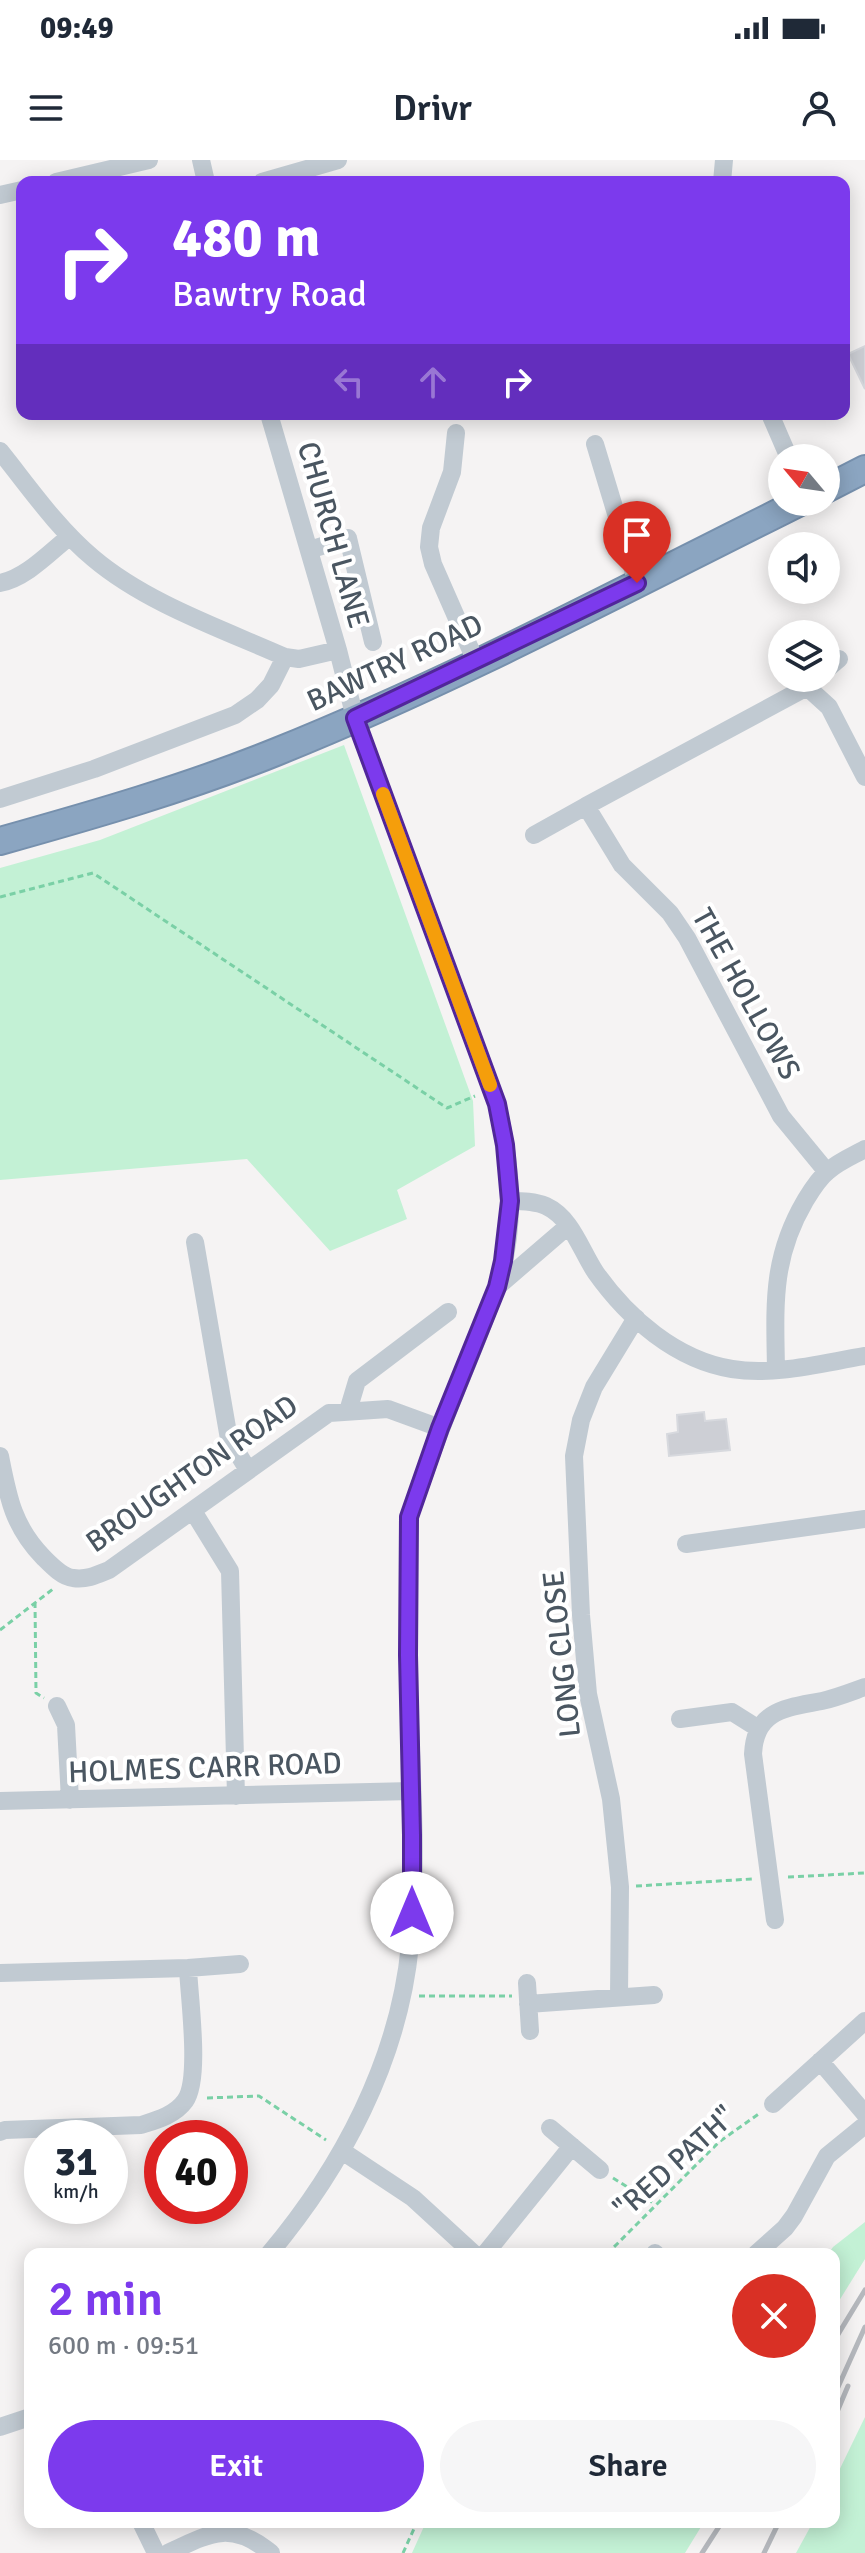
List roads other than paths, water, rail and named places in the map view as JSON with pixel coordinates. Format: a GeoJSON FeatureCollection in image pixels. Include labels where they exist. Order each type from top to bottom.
{"type":"FeatureCollection","features":[{"type":"Feature","properties":{"kind":"highway"},"geometry":{"type":"LineString","coordinates":[[840,482],[865,469]]}},
{"type":"Feature","properties":{"kind":"highway","name":"BAWTRY ROAD"},"geometry":{"type":"LineString","coordinates":[[0,841],[112,809],[273,753],[476,662],[772,516]]}},
{"type":"Feature","properties":{"kind":"street"},"geometry":{"type":"LineString","coordinates":[[81,176],[149,160]]}},
{"type":"Feature","properties":{"kind":"street"},"geometry":{"type":"LineString","coordinates":[[283,176],[338,160]]}},
{"type":"Feature","properties":{"kind":"street","name":"CHURCH LANE"},"geometry":{"type":"LineString","coordinates":[[271,420],[355,718],[503,1129],[510,1201],[507,1237],[497,1287],[440,1428],[409,1517],[410,1945],[402,1996],[369,2097],[342,2151],[320,2188],[274,2248]]}},
{"type":"Feature","properties":{"kind":"street"},"geometry":{"type":"LineString","coordinates":[[773,420],[783,444]]}},
{"type":"Feature","properties":{"kind":"street"},"geometry":{"type":"LineString","coordinates":[[456,433],[452,472],[431,528],[429,547],[433,564],[476,662]]}},
{"type":"Feature","properties":{"kind":"street"},"geometry":{"type":"LineString","coordinates":[[595,444],[637,583]]}},
{"type":"Feature","properties":{"kind":"street"},"geometry":{"type":"LineString","coordinates":[[0,451],[69,537],[118,578],[180,611],[285,657],[299,659],[338,650]]}},
{"type":"Feature","properties":{"kind":"street"},"geometry":{"type":"LineString","coordinates":[[0,583],[8,582],[33,566],[69,537]]}},
{"type":"Feature","properties":{"kind":"street"},"geometry":{"type":"LineString","coordinates":[[309,550],[348,538],[373,642]]}},
{"type":"Feature","properties":{"kind":"street"},"geometry":{"type":"LineString","coordinates":[[0,799],[94,769],[235,715],[257,700],[271,685],[285,657]]}},
{"type":"Feature","properties":{"kind":"street"},"geometry":{"type":"LineString","coordinates":[[534,835],[794,692]]}},
{"type":"Feature","properties":{"kind":"street"},"geometry":{"type":"LineString","coordinates":[[819,692],[865,777]]}},
{"type":"Feature","properties":{"kind":"street","name":"THE HOLLOWS"},"geometry":{"type":"LineString","coordinates":[[586,806],[622,865],[670,913],[687,938],[781,1116],[827,1172]]}},
{"type":"Feature","properties":{"kind":"street"},"geometry":{"type":"LineString","coordinates":[[776,1370],[775,1288],[792,1224],[827,1172],[865,1149]]}},
{"type":"Feature","properties":{"kind":"street"},"geometry":{"type":"LineString","coordinates":[[510,1201],[546,1206],[568,1226],[597,1274],[636,1318],[659,1338],[708,1363],[734,1370],[776,1370],[865,1356]]}},
{"type":"Feature","properties":{"kind":"street"},"geometry":{"type":"LineString","coordinates":[[497,1287],[568,1226]]}},
{"type":"Feature","properties":{"kind":"street"},"geometry":{"type":"LineString","coordinates":[[195,1242],[229,1439],[248,1470]]}},
{"type":"Feature","properties":{"kind":"street","name":"BROUGHTON ROAD"},"geometry":{"type":"LineString","coordinates":[[348,1411],[357,1381],[448,1312]]}},
{"type":"Feature","properties":{"kind":"street","name":"LONG CLOSE"},"geometry":{"type":"LineString","coordinates":[[619,1997],[620,1887],[611,1799],[588,1694],[574,1456],[581,1420],[594,1387],[636,1318]]}},
{"type":"Feature","properties":{"kind":"street","name":"BROUGHTON ROAD"},"geometry":{"type":"LineString","coordinates":[[0,1456],[4,1503],[30,1543],[51,1566],[70,1578],[90,1578],[109,1570],[329,1413],[388,1409],[440,1428]]}},
{"type":"Feature","properties":{"kind":"street"},"geometry":{"type":"LineString","coordinates":[[193,1511],[230,1571],[236,1796]]}},
{"type":"Feature","properties":{"kind":"street"},"geometry":{"type":"LineString","coordinates":[[686,1544],[865,1519]]}},
{"type":"Feature","properties":{"kind":"street"},"geometry":{"type":"LineString","coordinates":[[775,1920],[753,1754],[754,1741],[759,1729],[775,1712],[865,1687]]}},
{"type":"Feature","properties":{"kind":"street"},"geometry":{"type":"LineString","coordinates":[[57,1706],[66,1725],[70,1800]]}},
{"type":"Feature","properties":{"kind":"street"},"geometry":{"type":"LineString","coordinates":[[680,1719],[732,1712],[759,1729]]}},
{"type":"Feature","properties":{"kind":"street","name":"HOLMES CARR ROAD"},"geometry":{"type":"LineString","coordinates":[[0,1801],[412,1791]]}},
{"type":"Feature","properties":{"kind":"street"},"geometry":{"type":"LineString","coordinates":[[0,1973],[240,1964]]}},
{"type":"Feature","properties":{"kind":"street"},"geometry":{"type":"LineString","coordinates":[[0,2132],[141,2125],[161,2119],[178,2108],[188,2099],[194,2069],[188,1968]]}},
{"type":"Feature","properties":{"kind":"street"},"geometry":{"type":"LineString","coordinates":[[530,2031],[527,1994],[654,1995]]}},
{"type":"Feature","properties":{"kind":"street"},"geometry":{"type":"LineString","coordinates":[[773,2104],[865,2021]]}},
{"type":"Feature","properties":{"kind":"street"},"geometry":{"type":"LineString","coordinates":[[820,2061],[865,2114]]}},
{"type":"Feature","properties":{"kind":"street"},"geometry":{"type":"LineString","coordinates":[[763,2248],[785,2228],[827,2156],[865,2125]]}},
{"type":"Feature","properties":{"kind":"street"},"geometry":{"type":"LineString","coordinates":[[550,2128],[600,2170]]}},
{"type":"Feature","properties":{"kind":"street"},"geometry":{"type":"LineString","coordinates":[[490,2248],[572,2146]]}},
{"type":"Feature","properties":{"kind":"street"},"geometry":{"type":"LineString","coordinates":[[342,2151],[413,2198],[467,2248]]}},
{"type":"Feature","properties":{"kind":"street"},"geometry":{"type":"LineString","coordinates":[[0,2427],[24,2419]]}},
{"type":"Feature","properties":{"kind":"street"},"geometry":{"type":"LineString","coordinates":[[144,2528],[156,2553]]}},
{"type":"Feature","properties":{"kind":"street"},"geometry":{"type":"LineString","coordinates":[[168,2553],[221,2531],[248,2537],[271,2553]]}},
{"type":"Feature","properties":{"kind":"railway"},"geometry":{"type":"LineString","coordinates":[[840,2331],[865,2290]]}},
{"type":"Feature","properties":{"kind":"railway"},"geometry":{"type":"LineString","coordinates":[[840,2383],[865,2327]]}},
{"type":"Feature","properties":{"kind":"railway"},"geometry":{"type":"LineString","coordinates":[[840,2405],[848,2386]]}},
{"type":"Feature","properties":{"kind":"railway"},"geometry":{"type":"LineString","coordinates":[[702,2553],[718,2528]]}},
{"type":"Feature","properties":{"kind":"railway"},"geometry":{"type":"LineString","coordinates":[[764,2553],[776,2528]]}}]}
